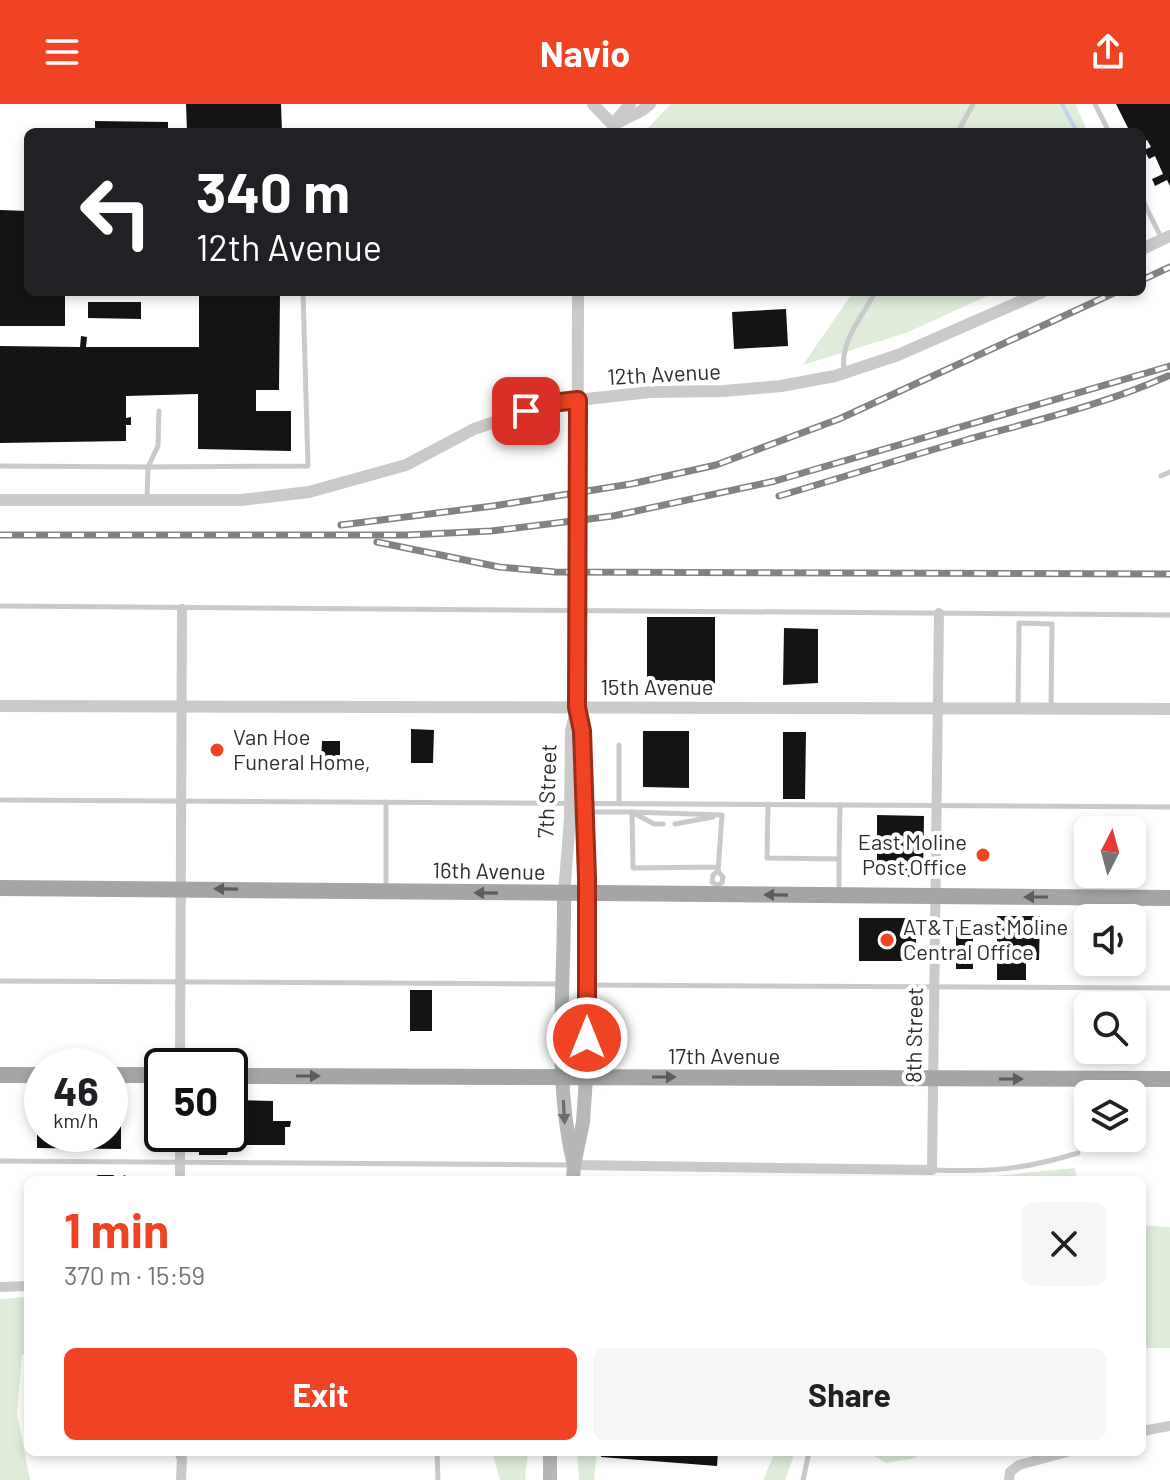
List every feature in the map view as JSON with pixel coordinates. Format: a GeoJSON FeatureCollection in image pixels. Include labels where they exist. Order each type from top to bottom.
{"type":"FeatureCollection","features":[{"type":"Feature","properties":{"kind":"main road","name":"16th Avenue"},"geometry":{"type":"LineString","coordinates":[[0,888],[564,894],[716,890],[839,895],[1170,898]]}},
{"type":"Feature","properties":{"kind":"main road","name":"7th Street"},"geometry":{"type":"LineString","coordinates":[[564,894],[563,1077],[565,1126],[574,1172]]}},
{"type":"Feature","properties":{"kind":"main road","name":"7th Street"},"geometry":{"type":"LineString","coordinates":[[574,1172],[583,1122],[586,1077],[587,894]]}},
{"type":"Feature","properties":{"kind":"main road"},"geometry":{"type":"LineString","coordinates":[[0,1075],[24,1075]]}},
{"type":"Feature","properties":{"kind":"main road","name":"17th Avenue"},"geometry":{"type":"LineString","coordinates":[[248,1076],[1170,1079]]}},
{"type":"Feature","properties":{"kind":"main road"},"geometry":{"type":"LineString","coordinates":[[550,1456],[550,1480]]}},
{"type":"Feature","properties":{"kind":"street"},"geometry":{"type":"LineString","coordinates":[[593,104],[612,128]]}},
{"type":"Feature","properties":{"kind":"street"},"geometry":{"type":"LineString","coordinates":[[612,128],[630,104]]}},
{"type":"Feature","properties":{"kind":"street"},"geometry":{"type":"LineString","coordinates":[[612,128],[650,104]]}},
{"type":"Feature","properties":{"kind":"street"},"geometry":{"type":"LineString","coordinates":[[1146,247],[1166,238]]}},
{"type":"Feature","properties":{"kind":"street","name":"7th Street"},"geometry":{"type":"LineString","coordinates":[[578,296],[577,707],[582,731],[587,894]]}},
{"type":"Feature","properties":{"kind":"street","name":"12th Avenue"},"geometry":{"type":"LineString","coordinates":[[0,500],[241,500],[332,487],[406,465],[474,429],[551,403],[650,392],[781,386],[844,373],[898,355],[1033,296]]}},
{"type":"Feature","properties":{"kind":"street"},"geometry":{"type":"LineString","coordinates":[[180,1048],[182,609]]}},
{"type":"Feature","properties":{"kind":"street","name":"8th Street"},"geometry":{"type":"LineString","coordinates":[[932,1170],[939,613]]}},
{"type":"Feature","properties":{"kind":"street","name":"15th Avenue"},"geometry":{"type":"LineString","coordinates":[[0,706],[1170,709]]}},
{"type":"Feature","properties":{"kind":"street","name":"7th Street"},"geometry":{"type":"LineString","coordinates":[[564,894],[571,731],[577,707]]}},
{"type":"Feature","properties":{"kind":"street"},"geometry":{"type":"LineString","coordinates":[[180,1152],[180,1176]]}},
{"type":"Feature","properties":{"kind":"street"},"geometry":{"type":"LineString","coordinates":[[574,1172],[932,1170]]}},
{"type":"Feature","properties":{"kind":"street"},"geometry":{"type":"LineString","coordinates":[[0,1287],[24,1286]]}},
{"type":"Feature","properties":{"kind":"street"},"geometry":{"type":"LineString","coordinates":[[1146,1430],[1170,1426]]}},
{"type":"Feature","properties":{"kind":"street"},"geometry":{"type":"LineString","coordinates":[[181,1456],[181,1480]]}},
{"type":"Feature","properties":{"kind":"street"},"geometry":{"type":"LineString","coordinates":[[1009,1480],[1014,1468],[1054,1456]]}},
{"type":"Feature","properties":{"kind":"lane"},"geometry":{"type":"LineString","coordinates":[[960,128],[973,104]]}},
{"type":"Feature","properties":{"kind":"lane"},"geometry":{"type":"LineString","coordinates":[[1095,104],[1107,128]]}},
{"type":"Feature","properties":{"kind":"lane"},"geometry":{"type":"LineString","coordinates":[[1146,206],[1166,238]]}},
{"type":"Feature","properties":{"kind":"lane"},"geometry":{"type":"LineString","coordinates":[[0,466],[308,466],[303,296]]}},
{"type":"Feature","properties":{"kind":"lane"},"geometry":{"type":"LineString","coordinates":[[844,373],[842,358],[847,339],[873,296]]}},
{"type":"Feature","properties":{"kind":"lane"},"geometry":{"type":"LineString","coordinates":[[147,500],[148,467],[158,446],[159,411]]}},
{"type":"Feature","properties":{"kind":"lane"},"geometry":{"type":"LineString","coordinates":[[1161,476],[1170,472]]}},
{"type":"Feature","properties":{"kind":"lane"},"geometry":{"type":"LineString","coordinates":[[0,606],[1170,615]]}},
{"type":"Feature","properties":{"kind":"lane"},"geometry":{"type":"LineString","coordinates":[[1018,709],[1019,623],[1052,624],[1051,709]]}},
{"type":"Feature","properties":{"kind":"lane"},"geometry":{"type":"LineString","coordinates":[[619,745],[619,803]]}},
{"type":"Feature","properties":{"kind":"lane"},"geometry":{"type":"LineString","coordinates":[[0,800],[570,803],[632,812],[722,815]]}},
{"type":"Feature","properties":{"kind":"lane"},"geometry":{"type":"LineString","coordinates":[[386,802],[386,892]]}},
{"type":"Feature","properties":{"kind":"lane"},"geometry":{"type":"LineString","coordinates":[[584,807],[619,803],[1170,807]]}},
{"type":"Feature","properties":{"kind":"lane"},"geometry":{"type":"LineString","coordinates":[[768,804],[767,858],[839,859]]}},
{"type":"Feature","properties":{"kind":"lane"},"geometry":{"type":"LineString","coordinates":[[839,895],[840,805]]}},
{"type":"Feature","properties":{"kind":"lane"},"geometry":{"type":"LineString","coordinates":[[632,812],[654,824],[663,824]]}},
{"type":"Feature","properties":{"kind":"lane"},"geometry":{"type":"LineString","coordinates":[[632,812],[633,868],[718,869]]}},
{"type":"Feature","properties":{"kind":"lane"},"geometry":{"type":"LineString","coordinates":[[675,824],[722,815]]}},
{"type":"Feature","properties":{"kind":"lane"},"geometry":{"type":"LineString","coordinates":[[716,890],[723,877],[718,869],[722,815]]}},
{"type":"Feature","properties":{"kind":"lane"},"geometry":{"type":"LineString","coordinates":[[0,981],[563,985]]}},
{"type":"Feature","properties":{"kind":"lane"},"geometry":{"type":"LineString","coordinates":[[587,984],[1170,988]]}},
{"type":"Feature","properties":{"kind":"lane"},"geometry":{"type":"LineString","coordinates":[[932,1170],[996,1172],[1033,1167],[1078,1153]]}},
{"type":"Feature","properties":{"kind":"lane"},"geometry":{"type":"LineString","coordinates":[[0,1161],[180,1162],[574,1172]]}},
{"type":"Feature","properties":{"kind":"lane"},"geometry":{"type":"LineString","coordinates":[[437,1456],[438,1480]]}},
{"type":"Feature","properties":{"kind":"lane"},"geometry":{"type":"LineString","coordinates":[[803,1480],[808,1456]]}},
{"type":"Feature","properties":{"kind":"green space"},"geometry":{"type":"Polygon","coordinates":[[[671,104],[1075,104],[1086,128],[648,128],[671,104]]]}},
{"type":"Feature","properties":{"kind":"green space"},"geometry":{"type":"Polygon","coordinates":[[[850,296],[987,296],[906,333],[803,365],[850,296]]]}},
{"type":"Feature","properties":{"kind":"green space"},"geometry":{"type":"Polygon","coordinates":[[[1075,1168],[1076,1176],[994,1176],[1075,1168]]]}},
{"type":"Feature","properties":{"kind":"green space"},"geometry":{"type":"Polygon","coordinates":[[[1146,1225],[1170,1227],[1170,1348],[1146,1348],[1146,1225]]]}},
{"type":"Feature","properties":{"kind":"green space"},"geometry":{"type":"Polygon","coordinates":[[[24,1297],[24,1354],[17,1414],[30,1480],[0,1480],[0,1299],[24,1297]]]}},
{"type":"Feature","properties":{"kind":"green space"},"geometry":{"type":"Polygon","coordinates":[[[493,1456],[528,1456],[525,1480],[500,1480],[493,1456]]]}},
{"type":"Feature","properties":{"kind":"green space"},"geometry":{"type":"Polygon","coordinates":[[[577,1456],[597,1456],[594,1480],[579,1480],[577,1456]]]}},
{"type":"Feature","properties":{"kind":"green space"},"geometry":{"type":"Polygon","coordinates":[[[773,1456],[794,1456],[785,1480],[763,1480],[773,1456]]]}},
{"type":"Feature","properties":{"kind":"green space"},"geometry":{"type":"Polygon","coordinates":[[[874,1456],[916,1456],[915,1458],[886,1463],[874,1456]]]}},
{"type":"Feature","properties":{"kind":"building"},"geometry":{"type":"Polygon","coordinates":[[[186,104],[281,104],[282,128],[187,128],[186,104]]]}},
{"type":"Feature","properties":{"kind":"building"},"geometry":{"type":"Polygon","coordinates":[[[1116,104],[1170,104],[1170,186],[1167,180],[1155,186],[1152,179],[1163,174],[1155,156],[1149,159],[1146,154],[1146,149],[1151,147],[1146,140],[1146,128],[1128,128],[1116,104]]]}},
{"type":"Feature","properties":{"kind":"building"},"geometry":{"type":"Polygon","coordinates":[[[95,121],[168,122],[168,128],[95,128],[95,121]]]}},
{"type":"Feature","properties":{"kind":"building"},"geometry":{"type":"Polygon","coordinates":[[[0,210],[24,211],[24,296],[65,296],[65,326],[0,326],[0,210]]]}},
{"type":"Feature","properties":{"kind":"building"},"geometry":{"type":"Polygon","coordinates":[[[199,296],[280,296],[279,390],[256,390],[256,411],[291,411],[291,451],[198,449],[198,394],[126,396],[126,418],[131,417],[131,425],[126,425],[126,441],[0,443],[0,346],[80,347],[81,336],[87,337],[86,347],[199,347],[199,296]]]}},
{"type":"Feature","properties":{"kind":"building"},"geometry":{"type":"Polygon","coordinates":[[[88,302],[141,302],[141,319],[88,318],[88,302]]]}},
{"type":"Feature","properties":{"kind":"building"},"geometry":{"type":"Polygon","coordinates":[[[786,309],[788,346],[734,349],[732,312],[786,309]]]}},
{"type":"Feature","properties":{"kind":"building"},"geometry":{"type":"Polygon","coordinates":[[[647,617],[715,617],[715,685],[647,685],[647,617]]]}},
{"type":"Feature","properties":{"kind":"building"},"geometry":{"type":"Polygon","coordinates":[[[784,628],[818,629],[818,683],[783,685],[784,628]]]}},
{"type":"Feature","properties":{"kind":"building"},"geometry":{"type":"Polygon","coordinates":[[[411,729],[434,730],[433,763],[411,763],[411,729]]]}},
{"type":"Feature","properties":{"kind":"building"},"geometry":{"type":"Polygon","coordinates":[[[643,731],[689,731],[689,788],[643,787],[643,731]]]}},
{"type":"Feature","properties":{"kind":"building"},"geometry":{"type":"Polygon","coordinates":[[[783,732],[806,732],[805,799],[783,799],[783,732]]]}},
{"type":"Feature","properties":{"kind":"building"},"geometry":{"type":"Polygon","coordinates":[[[322,741],[340,741],[340,763],[321,763],[322,741]]]}},
{"type":"Feature","properties":{"kind":"building"},"geometry":{"type":"Polygon","coordinates":[[[877,815],[924,816],[923,877],[887,876],[887,866],[877,866],[877,815]]]}},
{"type":"Feature","properties":{"kind":"building"},"geometry":{"type":"Polygon","coordinates":[[[997,916],[1040,916],[1039,960],[1026,960],[1026,980],[997,980],[997,916]]]}},
{"type":"Feature","properties":{"kind":"building","name":"AT&T East Moline Central Office"},"geometry":{"type":"Polygon","coordinates":[[[859,918],[916,918],[916,961],[859,961],[859,918]]]}},
{"type":"Feature","properties":{"kind":"building"},"geometry":{"type":"Polygon","coordinates":[[[956,927],[973,927],[973,969],[956,969],[956,927]]]}},
{"type":"Feature","properties":{"kind":"building"},"geometry":{"type":"Polygon","coordinates":[[[410,990],[432,990],[432,1031],[410,1031],[410,990]]]}},
{"type":"Feature","properties":{"kind":"building"},"geometry":{"type":"Polygon","coordinates":[[[248,1100],[273,1101],[273,1121],[291,1121],[290,1127],[285,1127],[285,1145],[248,1145],[248,1100]]]}},
{"type":"Feature","properties":{"kind":"building"},"geometry":{"type":"Polygon","coordinates":[[[199,1152],[228,1152],[227,1155],[199,1155],[199,1152]]]}},
{"type":"Feature","properties":{"kind":"building"},"geometry":{"type":"Polygon","coordinates":[[[601,1456],[718,1456],[717,1466],[601,1456]]]}},
{"type":"Feature","properties":{"kind":"waterway"},"geometry":{"type":"LineString","coordinates":[[1062,104],[1075,128]]}},
{"type":"Feature","properties":{"kind":"railway"},"geometry":{"type":"LineString","coordinates":[[1146,278],[1170,267]]}},
{"type":"Feature","properties":{"kind":"railway"},"geometry":{"type":"LineString","coordinates":[[341,525],[493,506],[631,484],[716,465],[839,419],[1107,296]]}},
{"type":"Feature","properties":{"kind":"railway"},"geometry":{"type":"LineString","coordinates":[[0,535],[407,535],[491,531],[613,516],[775,481],[1170,366]]}},
{"type":"Feature","properties":{"kind":"railway"},"geometry":{"type":"LineString","coordinates":[[779,496],[1093,404],[1168,376]]}},
{"type":"Feature","properties":{"kind":"railway"},"geometry":{"type":"LineString","coordinates":[[377,542],[499,567],[555,572],[1170,574]]}},
{"type":"Feature","properties":{"kind":"place","name":"Van Hoe Funeral Home,"},"geometry":{"type":"Point","coordinates":[217,750]}},
{"type":"Feature","properties":{"kind":"place","name":"East Moline Post Office"},"geometry":{"type":"Point","coordinates":[983,855]}},
{"type":"Feature","properties":{"kind":"place","name":"AT&T East Moline Central Office"},"geometry":{"type":"Point","coordinates":[887,940]}},
{"type":"Feature","properties":{"kind":"route"},"geometry":{"type":"LineString","coordinates":[[526,411],[551,403],[578,400],[577,707],[582,731],[587,878],[587,1038]]}}]}
